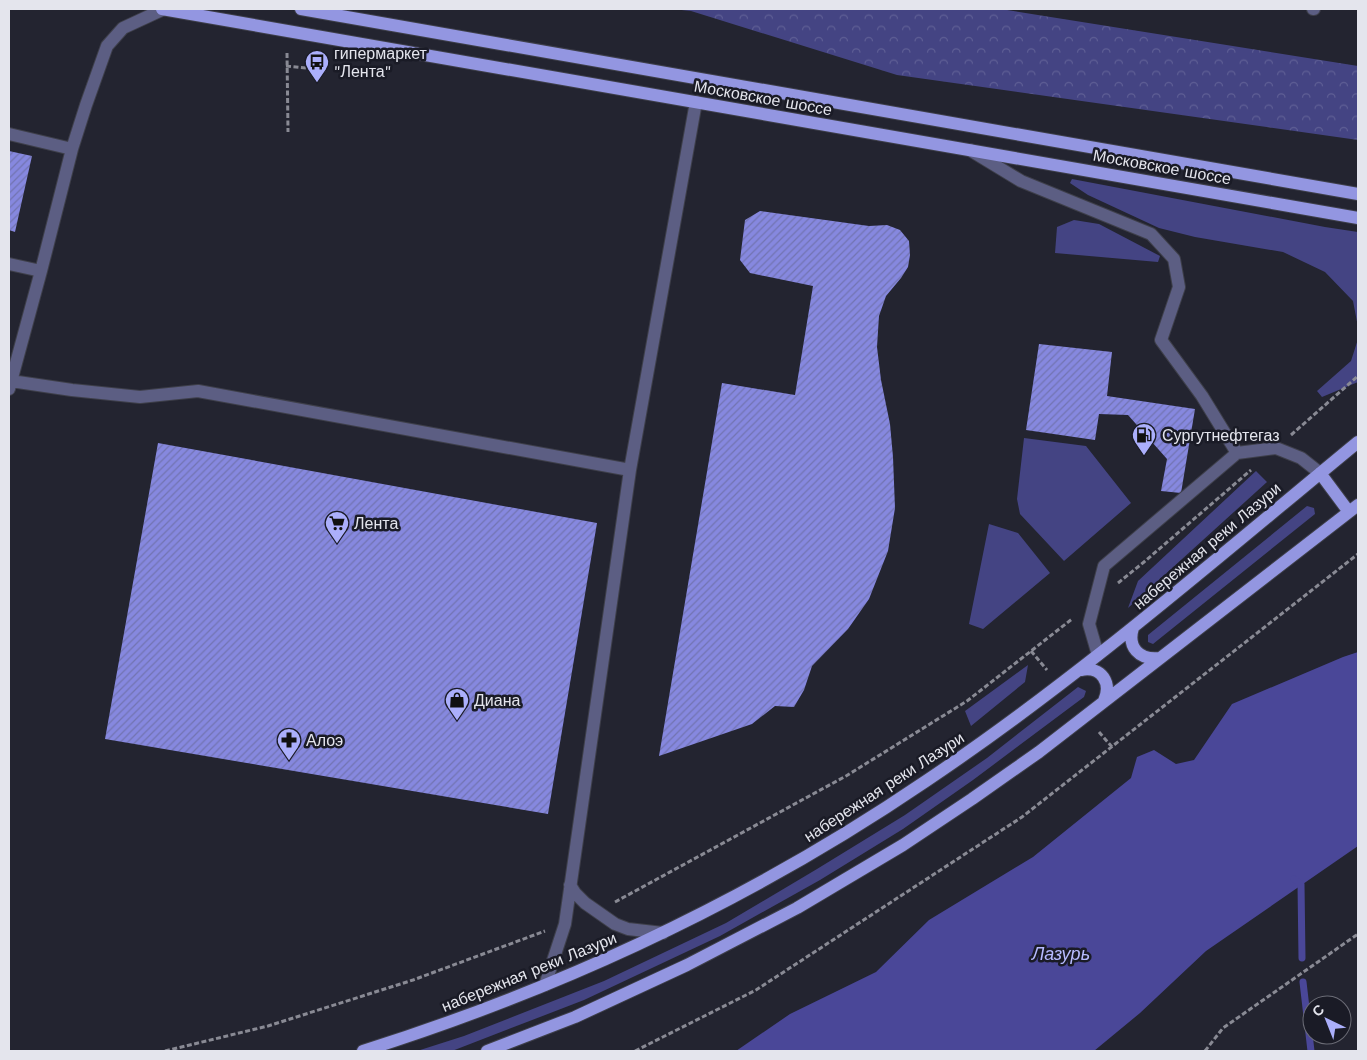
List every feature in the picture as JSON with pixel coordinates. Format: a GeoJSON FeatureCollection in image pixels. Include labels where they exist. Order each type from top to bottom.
{"type":"FeatureCollection","features":[{"type":"Feature","properties":{"kind":"main road","name":"Московское шоссе"},"geometry":{"type":"LineString","coordinates":[[163,9],[1358,218]]}},
{"type":"Feature","properties":{"kind":"main road","name":"Московское шоссе"},"geometry":{"type":"LineString","coordinates":[[301,9],[1358,194]]}},
{"type":"Feature","properties":{"kind":"main road","name":"набережная реки Лазури"},"geometry":{"type":"LineString","coordinates":[[363,1051],[466,1017],[545,985],[663,933],[764,880],[863,822],[958,759],[1081,670],[1358,442]]}},
{"type":"Feature","properties":{"kind":"main road"},"geometry":{"type":"LineString","coordinates":[[487,1051],[575,1017],[724,947],[797,908],[903,845],[972,800],[1039,752],[1354,508],[1320,474]]}},
{"type":"Feature","properties":{"kind":"main road"},"geometry":{"type":"LineString","coordinates":[[1133,628],[1132,644],[1138,653],[1148,658],[1159,658]]}},
{"type":"Feature","properties":{"kind":"main road"},"geometry":{"type":"LineString","coordinates":[[1081,670],[1091,669],[1104,677],[1108,692],[1104,701]]}},
{"type":"Feature","properties":{"kind":"lane"},"geometry":{"type":"LineString","coordinates":[[163,9],[123,28],[107,46],[72,149],[10,385],[140,398],[198,391],[630,470]]}},
{"type":"Feature","properties":{"kind":"lane"},"geometry":{"type":"LineString","coordinates":[[545,985],[565,924],[630,470],[696,102]]}},
{"type":"Feature","properties":{"kind":"lane"},"geometry":{"type":"LineString","coordinates":[[9,134],[72,149]]}},
{"type":"Feature","properties":{"kind":"lane"},"geometry":{"type":"LineString","coordinates":[[970,150],[1021,181],[1151,234],[1174,258],[1179,286],[1161,340],[1202,396],[1237,453]]}},
{"type":"Feature","properties":{"kind":"lane"},"geometry":{"type":"LineString","coordinates":[[9,264],[41,271]]}},
{"type":"Feature","properties":{"kind":"lane"},"geometry":{"type":"LineString","coordinates":[[1098,655],[1089,624],[1104,566],[1237,453],[1276,448],[1301,458],[1320,474]]}},
{"type":"Feature","properties":{"kind":"lane"},"geometry":{"type":"LineString","coordinates":[[570,885],[585,904],[615,924],[628,929],[663,933]]}},
{"type":"Feature","properties":{"kind":"path"},"geometry":{"type":"LineString","coordinates":[[287,53],[288,132]]}},
{"type":"Feature","properties":{"kind":"path"},"geometry":{"type":"LineString","coordinates":[[286,66],[326,70]]}},
{"type":"Feature","properties":{"kind":"path"},"geometry":{"type":"LineString","coordinates":[[596,912],[846,776],[967,701],[1144,562],[1358,376]]}},
{"type":"Feature","properties":{"kind":"path"},"geometry":{"type":"LineString","coordinates":[[635,1051],[756,990],[1022,817],[1358,554]]}},
{"type":"Feature","properties":{"kind":"path"},"geometry":{"type":"LineString","coordinates":[[1031,651],[1047,670]]}},
{"type":"Feature","properties":{"kind":"path"},"geometry":{"type":"LineString","coordinates":[[1099,732],[1112,747]]}},
{"type":"Feature","properties":{"kind":"path"},"geometry":{"type":"LineString","coordinates":[[165,1051],[268,1026],[412,980],[565,924]]}},
{"type":"Feature","properties":{"kind":"path"},"geometry":{"type":"LineString","coordinates":[[1205,1051],[1223,1028],[1358,934]]}},
{"type":"Feature","properties":{"kind":"green space"},"geometry":{"type":"Polygon","coordinates":[[[672,9],[1001,9],[1358,66],[1358,140],[897,75],[691,11],[672,9]]]}},
{"type":"Feature","properties":{"kind":"green space"},"geometry":{"type":"Polygon","coordinates":[[[1072,179],[1358,232],[1358,327],[1353,301],[1325,272],[1283,252],[1195,237],[1159,228],[1088,195],[1070,183],[1072,179]]]}},
{"type":"Feature","properties":{"kind":"green space"},"geometry":{"type":"Polygon","coordinates":[[[1074,220],[1099,224],[1160,256],[1158,262],[1055,253],[1057,227],[1074,220]]]}},
{"type":"Feature","properties":{"kind":"green space"},"geometry":{"type":"Polygon","coordinates":[[[1358,339],[1358,382],[1322,397],[1317,391],[1351,361],[1358,339]]]}},
{"type":"Feature","properties":{"kind":"green space"},"geometry":{"type":"Polygon","coordinates":[[[1024,438],[1086,446],[1131,503],[1064,561],[1020,514],[1017,499],[1024,438]]]}},
{"type":"Feature","properties":{"kind":"green space"},"geometry":{"type":"Polygon","coordinates":[[[1256,471],[1267,482],[1128,608],[1138,581],[1256,471]]]}},
{"type":"Feature","properties":{"kind":"green space"},"geometry":{"type":"Polygon","coordinates":[[[1307,506],[1314,508],[1315,514],[1153,644],[1148,642],[1148,635],[1307,506]]]}},
{"type":"Feature","properties":{"kind":"green space"},"geometry":{"type":"Polygon","coordinates":[[[989,524],[1018,533],[1050,573],[983,629],[969,624],[989,524]]]}},
{"type":"Feature","properties":{"kind":"green space"},"geometry":{"type":"Polygon","coordinates":[[[1028,665],[1025,682],[971,726],[965,711],[1028,665]]]}},
{"type":"Feature","properties":{"kind":"green space"},"geometry":{"type":"Polygon","coordinates":[[[1078,687],[1086,691],[1084,697],[973,780],[903,829],[820,880],[720,936],[584,1000],[452,1051],[417,1051],[464,1036],[604,981],[726,923],[905,815],[987,758],[1078,687]]]}},
{"type":"Feature","properties":{"kind":"water","name":"Лазурь"},"geometry":{"type":"Polygon","coordinates":[[[1358,652],[1358,846],[1206,951],[1140,1013],[1094,1051],[736,1051],[790,1014],[876,972],[929,920],[1033,857],[1131,778],[1137,757],[1154,750],[1176,764],[1194,760],[1232,704],[1358,652]]]}},
{"type":"Feature","properties":{"kind":"building"},"geometry":{"type":"Polygon","coordinates":[[[9,151],[32,156],[15,232],[9,230],[9,151]]]}},
{"type":"Feature","properties":{"kind":"building"},"geometry":{"type":"Polygon","coordinates":[[[760,211],[869,226],[887,225],[900,230],[909,241],[910,255],[908,267],[886,296],[879,316],[877,347],[881,380],[890,424],[895,508],[888,551],[869,599],[848,629],[812,666],[804,690],[794,707],[775,706],[752,724],[659,756],[722,383],[795,395],[813,286],[750,273],[740,260],[745,220],[760,211]]]}},
{"type":"Feature","properties":{"kind":"building"},"geometry":{"type":"Polygon","coordinates":[[[1039,344],[1112,352],[1107,396],[1195,409],[1181,493],[1161,491],[1167,459],[1128,415],[1099,414],[1095,440],[1026,430],[1039,344]]]}},
{"type":"Feature","properties":{"kind":"building"},"geometry":{"type":"Polygon","coordinates":[[[158,443],[597,523],[548,814],[105,739],[158,443]]]}},
{"type":"Feature","properties":{"kind":"waterway"},"geometry":{"type":"LineString","coordinates":[[1294,879],[1301,884],[1302,958]]}},
{"type":"Feature","properties":{"kind":"waterway"},"geometry":{"type":"LineString","coordinates":[[1303,982],[1311,1051]]}},
{"type":"Feature","properties":{"kind":"place","name":"гипермаркет \"Лента\""},"geometry":{"type":"Point","coordinates":[317,83]}},
{"type":"Feature","properties":{"kind":"place","name":"Сургутнефтегаз"},"geometry":{"type":"Point","coordinates":[1144,456]}},
{"type":"Feature","properties":{"kind":"place","name":"Лента"},"geometry":{"type":"Point","coordinates":[337,544]}},
{"type":"Feature","properties":{"kind":"place","name":"Диана"},"geometry":{"type":"Point","coordinates":[457,721]}},
{"type":"Feature","properties":{"kind":"place","name":"Алоэ"},"geometry":{"type":"Point","coordinates":[289,761]}}]}
